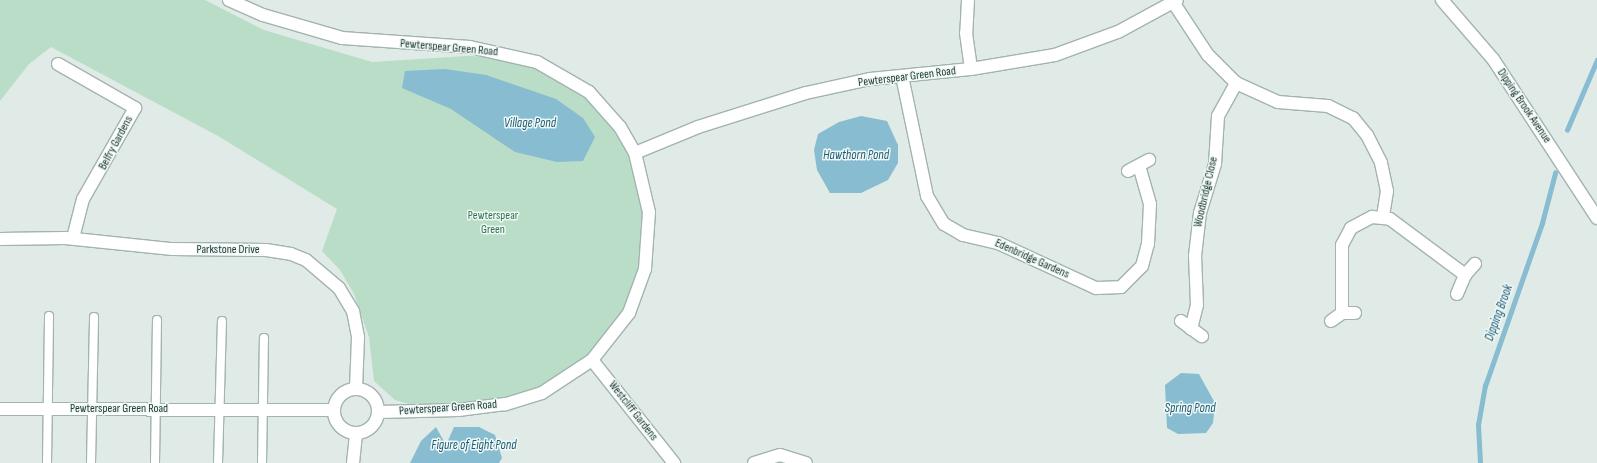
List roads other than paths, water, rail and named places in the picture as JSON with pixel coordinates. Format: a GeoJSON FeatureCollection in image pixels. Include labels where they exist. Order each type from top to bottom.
{"type":"FeatureCollection","features":[{"type":"Feature","properties":{"kind":"street","name":"Pewterspear Green Road"},"geometry":{"type":"LineString","coordinates":[[229,0],[263,15],[342,38],[470,47],[537,62],[589,92],[620,127],[635,153],[649,212],[645,269],[629,313],[592,360],[542,393],[505,404],[458,410],[379,412]]}},
{"type":"Feature","properties":{"kind":"street"},"geometry":{"type":"LineString","coordinates":[[968,0],[966,33],[971,69]]}},
{"type":"Feature","properties":{"kind":"street","name":"Dipping Brook Avenue"},"geometry":{"type":"LineString","coordinates":[[1442,0],[1497,66],[1597,218]]}},
{"type":"Feature","properties":{"kind":"street","name":"Pewterspear Green Road"},"geometry":{"type":"LineString","coordinates":[[635,153],[748,109],[836,86],[902,76],[1019,63],[1085,46],[1175,1]]}},
{"type":"Feature","properties":{"kind":"street"},"geometry":{"type":"LineString","coordinates":[[1175,1],[1208,55],[1236,83],[1278,102],[1328,106],[1353,118],[1367,135],[1381,163],[1386,191],[1382,216]]}},
{"type":"Feature","properties":{"kind":"street","name":"Belfry Gardens"},"geometry":{"type":"LineString","coordinates":[[58,64],[135,108],[83,199],[73,238]]}},
{"type":"Feature","properties":{"kind":"street","name":"Edenbridge Gardens"},"geometry":{"type":"LineString","coordinates":[[902,76],[927,196],[944,224],[963,235],[998,243],[1096,288],[1121,286],[1142,266],[1148,244],[1150,204],[1139,167]]}},
{"type":"Feature","properties":{"kind":"street","name":"Woodbridge Close"},"geometry":{"type":"LineString","coordinates":[[1191,329],[1197,305],[1195,256],[1200,213],[1215,164],[1218,116],[1236,83]]}},
{"type":"Feature","properties":{"kind":"street"},"geometry":{"type":"LineString","coordinates":[[1342,313],[1340,270],[1345,236],[1359,221],[1382,216],[1465,275]]}},
{"type":"Feature","properties":{"kind":"street","name":"Parkstone Drive"},"geometry":{"type":"LineString","coordinates":[[0,239],[73,238],[172,249],[266,250],[306,260],[339,288],[353,311],[358,337],[356,388]]}},
{"type":"Feature","properties":{"kind":"street"},"geometry":{"type":"LineString","coordinates":[[1457,294],[1465,275],[1475,264]]}},
{"type":"Feature","properties":{"kind":"street"},"geometry":{"type":"LineString","coordinates":[[1331,321],[1342,313],[1356,313]]}},
{"type":"Feature","properties":{"kind":"street"},"geometry":{"type":"LineString","coordinates":[[1181,321],[1202,336]]}},
{"type":"Feature","properties":{"kind":"street","name":"Westcliff Gardens"},"geometry":{"type":"LineString","coordinates":[[592,360],[674,463]]}},
{"type":"Feature","properties":{"kind":"street"},"geometry":{"type":"LineString","coordinates":[[356,388],[375,398],[379,412],[374,425],[356,433],[342,427],[334,410],[339,397],[356,388]]}},
{"type":"Feature","properties":{"kind":"street","name":"Pewterspear Green Road"},"geometry":{"type":"LineString","coordinates":[[0,409],[334,410]]}},
{"type":"Feature","properties":{"kind":"street"},"geometry":{"type":"LineString","coordinates":[[353,463],[356,433]]}},
{"type":"Feature","properties":{"kind":"street"},"geometry":{"type":"LineString","coordinates":[[754,463],[780,455],[806,463]]}},
{"type":"Feature","properties":{"kind":"lane"},"geometry":{"type":"LineString","coordinates":[[47,463],[48,316]]}},
{"type":"Feature","properties":{"kind":"lane"},"geometry":{"type":"LineString","coordinates":[[91,463],[94,317]]}},
{"type":"Feature","properties":{"kind":"lane"},"geometry":{"type":"LineString","coordinates":[[155,463],[157,320]]}},
{"type":"Feature","properties":{"kind":"lane"},"geometry":{"type":"LineString","coordinates":[[218,463],[222,321]]}},
{"type":"Feature","properties":{"kind":"lane"},"geometry":{"type":"LineString","coordinates":[[262,463],[264,338]]}},
{"type":"Feature","properties":{"kind":"water","name":"Village Pond"},"geometry":{"type":"Polygon","coordinates":[[[445,69],[486,75],[556,99],[583,118],[595,137],[583,161],[557,162],[515,152],[451,109],[402,88],[405,71],[445,69]]]}},
{"type":"Feature","properties":{"kind":"water","name":"Hawthorn Pond"},"geometry":{"type":"Polygon","coordinates":[[[861,116],[887,121],[898,145],[898,163],[888,180],[861,193],[830,193],[817,170],[814,150],[818,134],[839,122],[861,116]]]}},
{"type":"Feature","properties":{"kind":"water","name":"Spring Pond"},"geometry":{"type":"Polygon","coordinates":[[[1181,373],[1199,374],[1215,403],[1213,423],[1206,433],[1178,434],[1167,428],[1165,385],[1181,373]]]}},
{"type":"Feature","properties":{"kind":"water","name":"Figure of Eight Pond"},"geometry":{"type":"Polygon","coordinates":[[[436,427],[446,445],[454,427],[479,427],[495,435],[502,458],[499,463],[410,463],[421,441],[436,427]]]}},
{"type":"Feature","properties":{"kind":"waterway","name":"Dipping Brook"},"geometry":{"type":"LineString","coordinates":[[1567,130],[1597,60]]}},
{"type":"Feature","properties":{"kind":"waterway","name":"Dipping Brook"},"geometry":{"type":"LineString","coordinates":[[1480,463],[1478,425],[1485,386],[1542,223],[1555,173]]}},
{"type":"Feature","properties":{"kind":"park label","name":"Pewterspear Green"},"geometry":{"type":"Point","coordinates":[493,223]}}]}
